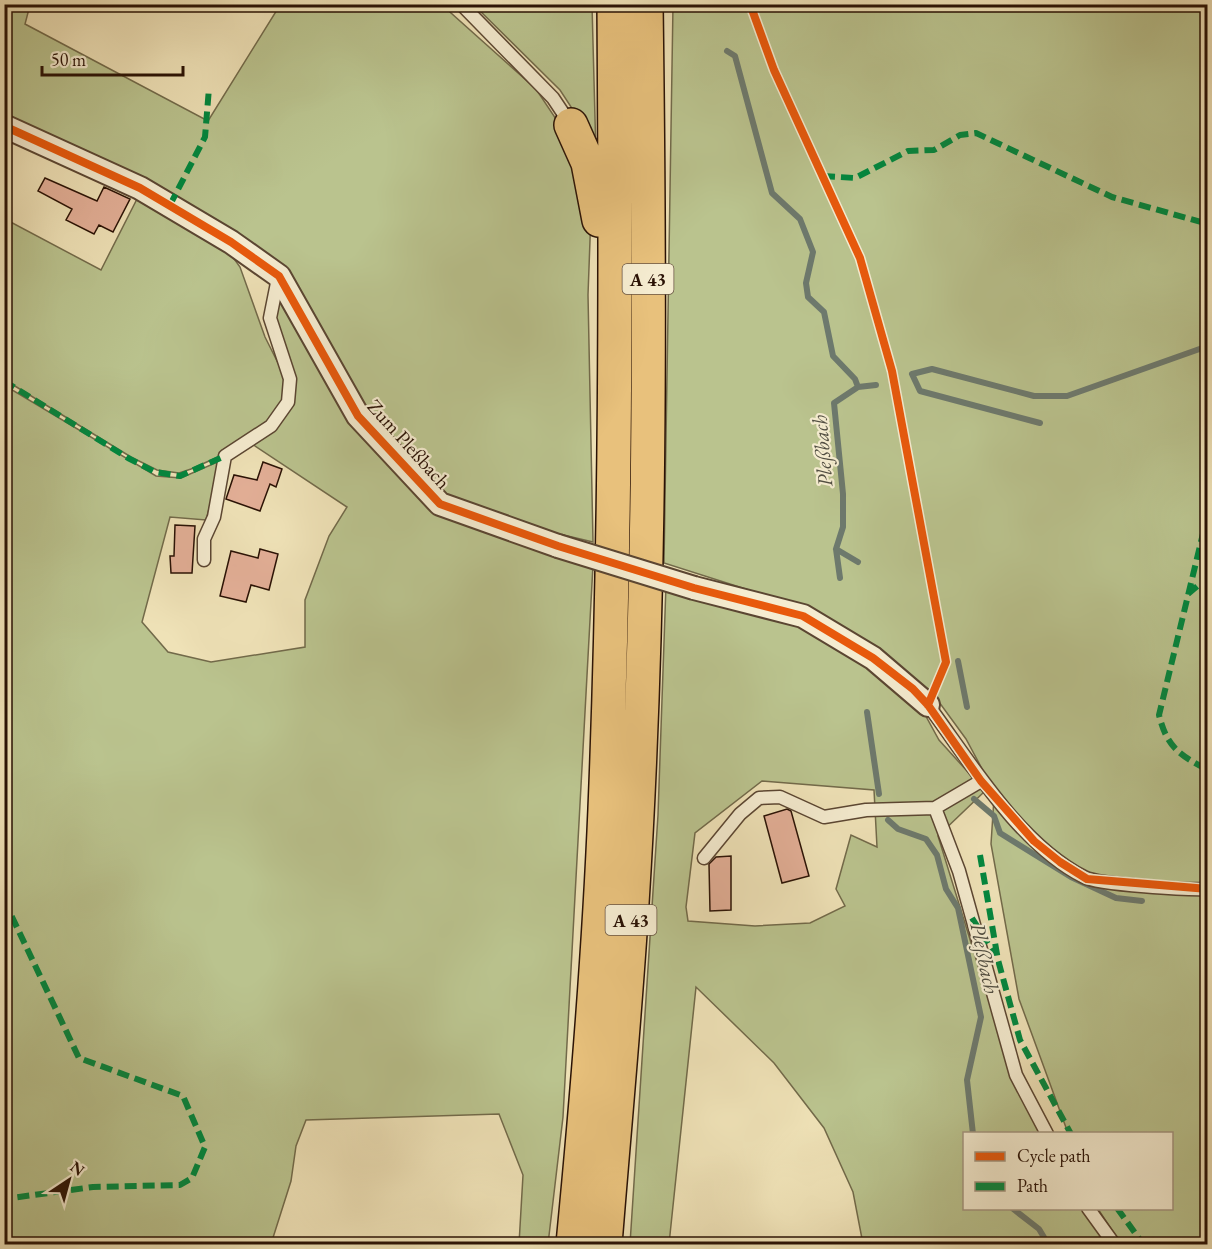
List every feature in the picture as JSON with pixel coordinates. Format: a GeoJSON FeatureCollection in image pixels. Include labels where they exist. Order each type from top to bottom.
{"type":"FeatureCollection","features":[{"type":"Feature","properties":{"kind":"highway","name":"A 43"},"geometry":{"type":"LineString","coordinates":[[573,1245],[594,1016],[605,812],[615,382],[614,4]]}},
{"type":"Feature","properties":{"kind":"highway","name":"A 43"},"geometry":{"type":"LineString","coordinates":[[605,1245],[618,1109],[633,902],[644,648],[648,198],[646,4]]}},
{"type":"Feature","properties":{"kind":"highway"},"geometry":{"type":"LineString","coordinates":[[571,125],[588,163],[597,198],[615,382]]}},
{"type":"Feature","properties":{"kind":"street","name":"Zum Pleßbach"},"geometry":{"type":"LineString","coordinates":[[4,126],[140,188],[231,242],[279,276],[358,416],[440,504],[558,546],[694,588],[803,616],[873,658],[928,705]]}},
{"type":"Feature","properties":{"kind":"lane"},"geometry":{"type":"LineString","coordinates":[[461,4],[553,98],[571,125]]}},
{"type":"Feature","properties":{"kind":"lane"},"geometry":{"type":"LineString","coordinates":[[204,560],[204,539],[214,517],[225,456],[271,426],[288,402],[290,379],[270,318],[279,276]]}},
{"type":"Feature","properties":{"kind":"lane"},"geometry":{"type":"LineString","coordinates":[[928,705],[981,781],[1034,841],[1060,862],[1087,879],[1208,889]]}},
{"type":"Feature","properties":{"kind":"lane"},"geometry":{"type":"LineString","coordinates":[[704,858],[740,814],[759,798],[780,797],[824,817],[866,810],[935,808],[981,781]]}},
{"type":"Feature","properties":{"kind":"lane"},"geometry":{"type":"LineString","coordinates":[[935,808],[959,871],[1016,1076],[1046,1132]]}},
{"type":"Feature","properties":{"kind":"lane"},"geometry":{"type":"LineString","coordinates":[[1089,1210],[1114,1245]]}},
{"type":"Feature","properties":{"kind":"green space"},"geometry":{"type":"Polygon","coordinates":[[[4,5],[30,5],[25,24],[208,121],[280,5],[442,5],[536,89],[564,131],[591,213],[588,295],[593,542],[559,534],[558,546],[441,501],[361,414],[281,272],[109,164],[5,114],[4,5]]]}},
{"type":"Feature","properties":{"kind":"green space"},"geometry":{"type":"Polygon","coordinates":[[[474,5],[592,5],[596,156],[579,119],[560,90],[474,5]]]}},
{"type":"Feature","properties":{"kind":"green space"},"geometry":{"type":"Polygon","coordinates":[[[673,5],[1207,5],[1207,886],[1087,876],[1035,839],[987,778],[966,739],[931,691],[856,642],[755,592],[664,563],[673,5]]]}},
{"type":"Feature","properties":{"kind":"green space"},"geometry":{"type":"Polygon","coordinates":[[[138,197],[227,249],[240,267],[265,337],[286,379],[286,401],[269,424],[218,457],[179,473],[157,470],[131,457],[5,380],[5,219],[101,270],[138,197]]]}},
{"type":"Feature","properties":{"kind":"green space"},"geometry":{"type":"Polygon","coordinates":[[[278,287],[437,506],[593,565],[563,1117],[548,1244],[519,1244],[523,1175],[499,1114],[306,1120],[296,1146],[291,1181],[271,1244],[5,1244],[4,385],[156,476],[181,478],[222,460],[206,520],[170,517],[142,622],[168,652],[211,662],[305,647],[305,600],[329,536],[347,507],[252,444],[291,404],[273,317],[278,287]]]}},
{"type":"Feature","properties":{"kind":"green space"},"geometry":{"type":"Polygon","coordinates":[[[666,585],[786,616],[872,665],[923,711],[939,740],[985,791],[938,836],[1015,1085],[1041,1132],[963,1132],[963,1210],[1085,1210],[1108,1244],[863,1244],[853,1192],[824,1128],[774,1063],[696,987],[669,1244],[630,1244],[658,815],[666,585]],[[762,781],[695,833],[686,907],[688,921],[755,926],[810,923],[845,906],[836,889],[851,835],[877,847],[874,790],[762,781]]]}},
{"type":"Feature","properties":{"kind":"green space"},"geometry":{"type":"Polygon","coordinates":[[[994,798],[1086,881],[1207,891],[1207,1244],[1121,1244],[1099,1210],[1173,1210],[1173,1132],[1068,1132],[1019,999],[991,844],[994,798]]]}},
{"type":"Feature","properties":{"kind":"building"},"geometry":{"type":"Polygon","coordinates":[[[45,178],[97,201],[104,187],[130,199],[113,232],[99,225],[94,234],[66,220],[72,209],[38,191],[45,178]]]}},
{"type":"Feature","properties":{"kind":"building"},"geometry":{"type":"Polygon","coordinates":[[[263,462],[282,469],[276,487],[270,484],[260,511],[226,499],[234,475],[257,480],[263,462]]]}},
{"type":"Feature","properties":{"kind":"building"},"geometry":{"type":"Polygon","coordinates":[[[175,525],[195,526],[192,573],[171,573],[170,556],[174,556],[175,525]]]}},
{"type":"Feature","properties":{"kind":"building"},"geometry":{"type":"Polygon","coordinates":[[[260,549],[278,554],[269,590],[251,585],[246,602],[220,596],[231,551],[258,558],[260,549]]]}},
{"type":"Feature","properties":{"kind":"building"},"geometry":{"type":"Polygon","coordinates":[[[787,809],[791,811],[809,876],[782,883],[764,816],[787,809]]]}},
{"type":"Feature","properties":{"kind":"building"},"geometry":{"type":"Polygon","coordinates":[[[731,856],[731,910],[710,911],[709,864],[716,857],[731,856]]]}},
{"type":"Feature","properties":{"kind":"waterway","name":"Pleßbach"},"geometry":{"type":"LineString","coordinates":[[727,51],[735,56],[772,193],[800,219],[813,252],[806,283],[808,297],[824,312],[833,356],[855,379],[858,387],[834,403],[843,494],[843,527],[836,549],[840,578]]}},
{"type":"Feature","properties":{"kind":"waterway"},"geometry":{"type":"LineString","coordinates":[[1040,423],[920,391],[912,374],[932,369],[1034,396],[1067,396],[1208,346]]}},
{"type":"Feature","properties":{"kind":"waterway"},"geometry":{"type":"LineString","coordinates":[[858,387],[876,385]]}},
{"type":"Feature","properties":{"kind":"waterway"},"geometry":{"type":"LineString","coordinates":[[836,549],[858,562]]}},
{"type":"Feature","properties":{"kind":"waterway"},"geometry":{"type":"LineString","coordinates":[[958,661],[967,707]]}},
{"type":"Feature","properties":{"kind":"waterway","name":"Pleßbach"},"geometry":{"type":"LineString","coordinates":[[867,712],[879,794]]}},
{"type":"Feature","properties":{"kind":"waterway"},"geometry":{"type":"LineString","coordinates":[[974,799],[994,816],[1000,833],[1071,877],[1116,898],[1142,901]]}},
{"type":"Feature","properties":{"kind":"waterway","name":"Pleßbach"},"geometry":{"type":"LineString","coordinates":[[888,820],[898,829],[926,839],[937,855],[946,889],[958,908],[981,1017],[967,1080],[973,1132]]}},
{"type":"Feature","properties":{"kind":"waterway"},"geometry":{"type":"LineString","coordinates":[[1205,897],[1208,903]]}},
{"type":"Feature","properties":{"kind":"waterway","name":"Pleßbach"},"geometry":{"type":"LineString","coordinates":[[1015,1210],[1039,1229],[1048,1244]]}},
{"type":"Feature","properties":{"kind":"marked path"},"geometry":{"type":"LineString","coordinates":[[170,205],[205,137],[209,88]]}},
{"type":"Feature","properties":{"kind":"marked path"},"geometry":{"type":"LineString","coordinates":[[823,176],[855,178],[908,151],[934,150],[960,135],[976,133],[1112,197],[1208,224]]}},
{"type":"Feature","properties":{"kind":"marked path"},"geometry":{"type":"LineString","coordinates":[[4,381],[128,458],[155,472],[180,476],[225,456]]}},
{"type":"Feature","properties":{"kind":"marked path"},"geometry":{"type":"LineString","coordinates":[[1208,513],[1159,715],[1170,743],[1189,760],[1208,770]]}},
{"type":"Feature","properties":{"kind":"marked path"},"geometry":{"type":"LineString","coordinates":[[1188,594],[1208,577]]}},
{"type":"Feature","properties":{"kind":"marked path"},"geometry":{"type":"LineString","coordinates":[[980,855],[998,960],[1020,1040],[1070,1132]]}},
{"type":"Feature","properties":{"kind":"marked path"},"geometry":{"type":"LineString","coordinates":[[4,900],[79,1058],[183,1096],[205,1147],[192,1178],[180,1185],[93,1187],[4,1199]]}},
{"type":"Feature","properties":{"kind":"marked path"},"geometry":{"type":"LineString","coordinates":[[972,918],[995,955]]}},
{"type":"Feature","properties":{"kind":"marked path"},"geometry":{"type":"LineString","coordinates":[[1118,1210],[1143,1244]]}},
{"type":"Feature","properties":{"kind":"cycle path"},"geometry":{"type":"LineString","coordinates":[[750,4],[774,70],[860,258],[892,371],[946,662],[928,705]]}},
{"type":"Feature","properties":{"kind":"cycle path"},"geometry":{"type":"LineString","coordinates":[[4,126],[140,188],[231,242],[279,276],[358,416],[440,504],[558,546],[694,588],[803,616],[873,658],[913,689],[928,705],[981,781],[1034,841],[1060,862],[1087,879],[1208,889]]}}]}
